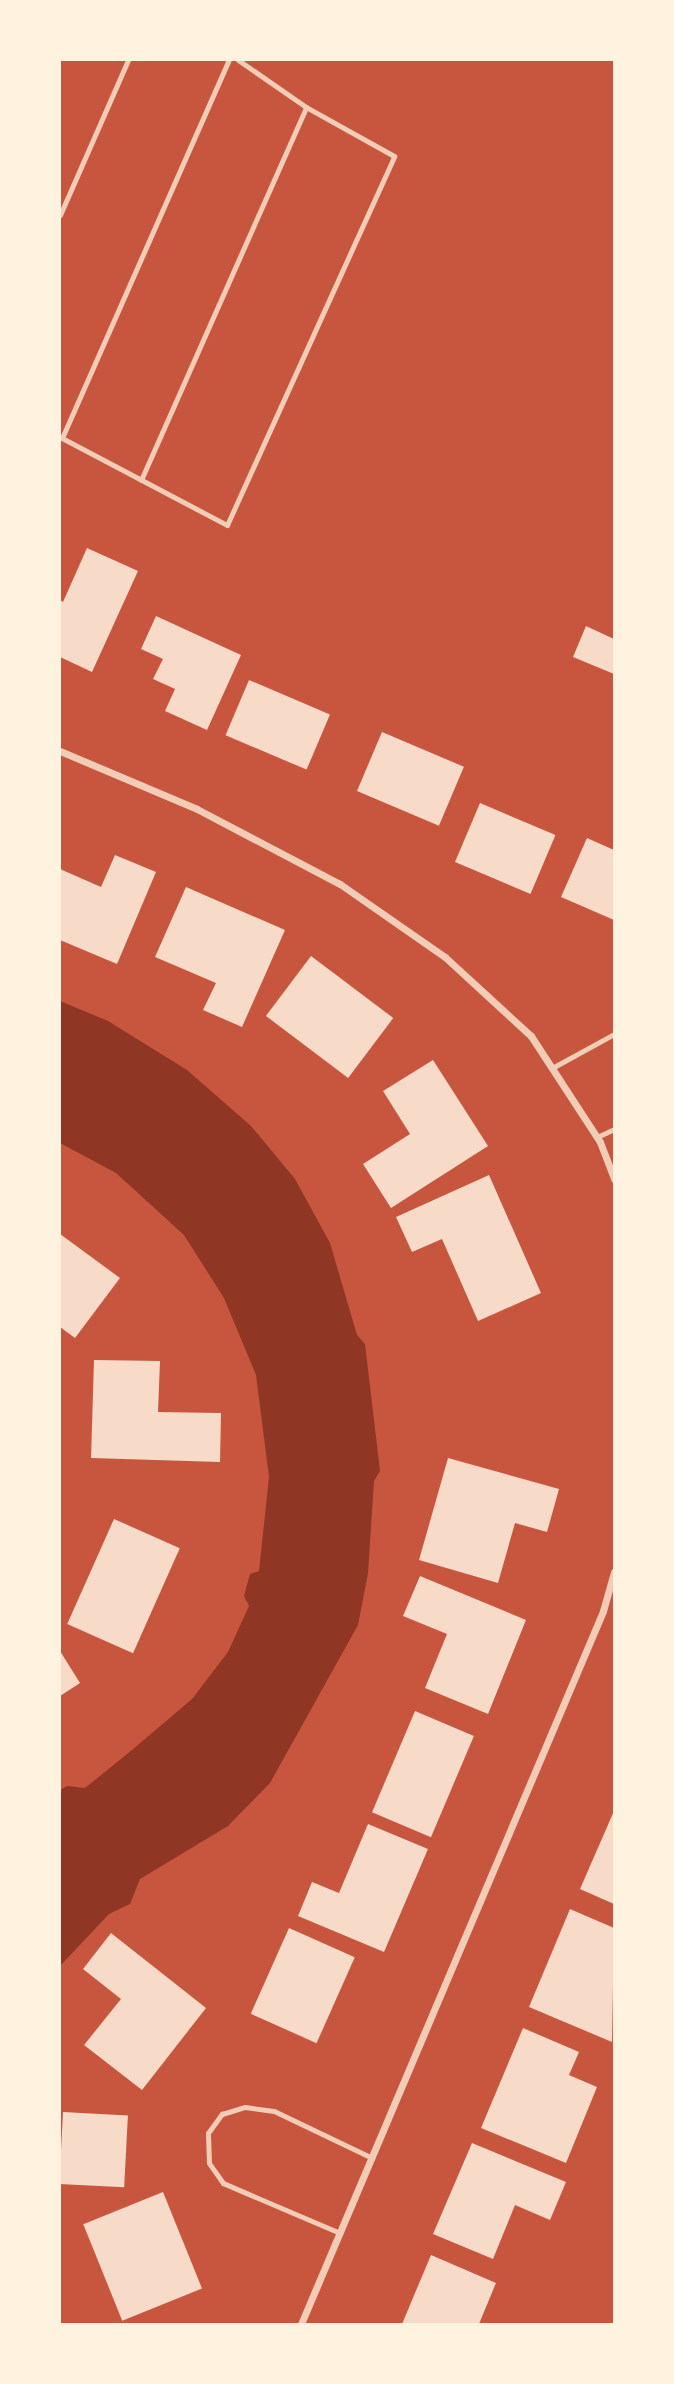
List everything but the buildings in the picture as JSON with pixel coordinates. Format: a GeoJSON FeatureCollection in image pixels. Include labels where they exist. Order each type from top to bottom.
{"type":"FeatureCollection","features":[{"type":"Feature","properties":{"kind":"street"},"geometry":{"type":"LineString","coordinates":[[60,751],[197,809],[340,884],[445,957],[531,1036],[597,1137],[614,1178]]}},
{"type":"Feature","properties":{"kind":"street"},"geometry":{"type":"LineString","coordinates":[[301,2325],[603,1611],[614,1572]]}},
{"type":"Feature","properties":{"kind":"lane"},"geometry":{"type":"LineString","coordinates":[[60,215],[128,60]]}},
{"type":"Feature","properties":{"kind":"lane"},"geometry":{"type":"LineString","coordinates":[[229,60],[61,438],[227,525],[394,156],[306,107],[238,60]]}},
{"type":"Feature","properties":{"kind":"lane"},"geometry":{"type":"LineString","coordinates":[[141,480],[306,107]]}},
{"type":"Feature","properties":{"kind":"lane"},"geometry":{"type":"LineString","coordinates":[[552,1068],[614,1034]]}},
{"type":"Feature","properties":{"kind":"lane"},"geometry":{"type":"LineString","coordinates":[[597,1137],[614,1129]]}},
{"type":"Feature","properties":{"kind":"lane"},"geometry":{"type":"LineString","coordinates":[[340,2233],[223,2183],[207,2156],[208,2133],[222,2113],[245,2106],[274,2111],[372,2158]]}},
{"type":"Feature","properties":{"kind":"shaded area"},"geometry":{"type":"Polygon","coordinates":[[[60,1001],[108,1021],[187,1070],[251,1126],[295,1179],[330,1243],[357,1335],[365,1344],[380,1471],[374,1481],[368,1573],[358,1625],[270,1783],[228,1826],[140,1879],[130,1904],[109,1914],[60,1966],[60,1790],[67,1786],[85,1788],[132,1750],[192,1699],[228,1652],[249,1606],[244,1596],[250,1574],[259,1571],[269,1477],[256,1375],[224,1298],[184,1235],[116,1173],[60,1143],[60,1001]]]}}]}
